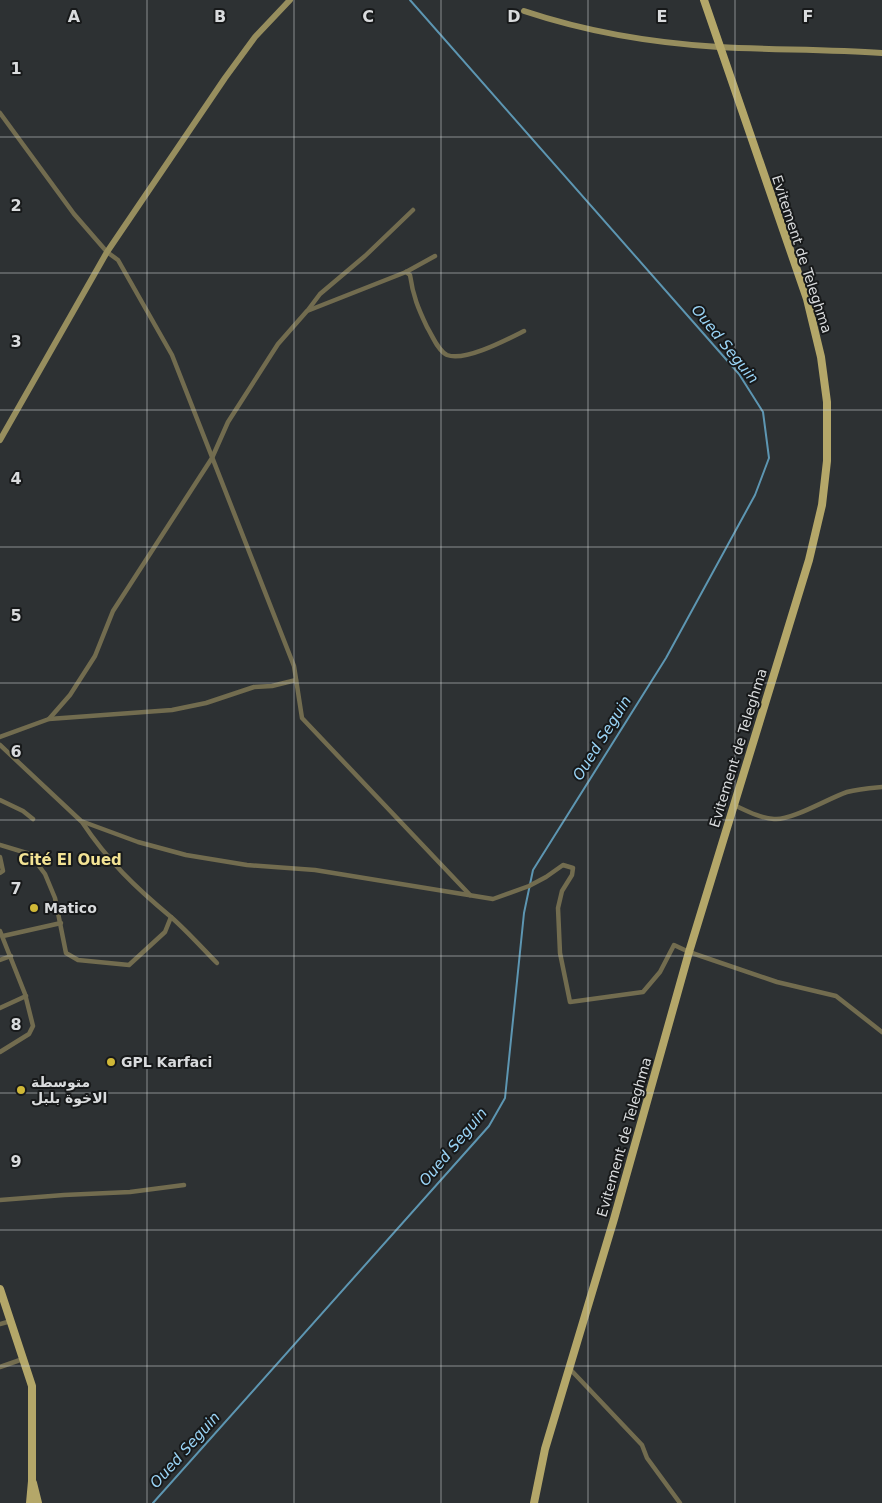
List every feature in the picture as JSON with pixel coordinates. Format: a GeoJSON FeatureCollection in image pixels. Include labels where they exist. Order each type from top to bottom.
{"type":"FeatureCollection","features":[{"type":"Feature","properties":{"kind":"main road"},"geometry":{"type":"LineString","coordinates":[[0,440],[107,252],[225,78],[256,38],[290,0]]}},
{"type":"Feature","properties":{"kind":"main road","name":"Evitement de Teleghma"},"geometry":{"type":"LineString","coordinates":[[534,1503],[545,1448],[614,1219],[689,952],[809,560],[822,505],[827,461],[827,402],[821,357],[807,299],[704,0]]}},
{"type":"Feature","properties":{"kind":"main road"},"geometry":{"type":"LineString","coordinates":[[524,11],[554,21],[670,43],[719,47],[882,53]]}},
{"type":"Feature","properties":{"kind":"main road"},"geometry":{"type":"LineString","coordinates":[[0,1289],[32,1386],[32,1481],[30,1503]]}},
{"type":"Feature","properties":{"kind":"main road"},"geometry":{"type":"LineString","coordinates":[[32,1481],[38,1503]]}},
{"type":"Feature","properties":{"kind":"street"},"geometry":{"type":"LineString","coordinates":[[0,113],[74,214],[107,252],[118,260],[172,356],[290,657],[302,718],[470,896]]}},
{"type":"Feature","properties":{"kind":"street"},"geometry":{"type":"LineString","coordinates":[[48,719],[70,695],[95,656],[113,611],[212,458],[228,422],[278,344],[320,294],[365,256],[413,210]]}},
{"type":"Feature","properties":{"kind":"street"},"geometry":{"type":"LineString","coordinates":[[307,311],[406,272],[434,256]]}},
{"type":"Feature","properties":{"kind":"street"},"geometry":{"type":"LineString","coordinates":[[406,272],[410,275],[413,296],[420,314],[446,355],[456,356],[486,350],[524,332]]}},
{"type":"Feature","properties":{"kind":"street"},"geometry":{"type":"LineString","coordinates":[[0,737],[48,719],[172,710],[206,704],[254,687],[272,686],[296,680]]}},
{"type":"Feature","properties":{"kind":"street"},"geometry":{"type":"LineString","coordinates":[[0,745],[81,821],[98,846],[130,883],[171,917],[218,963]]}},
{"type":"Feature","properties":{"kind":"street"},"geometry":{"type":"LineString","coordinates":[[734,806],[755,815],[776,820],[798,814],[850,791],[882,787]]}},
{"type":"Feature","properties":{"kind":"street"},"geometry":{"type":"LineString","coordinates":[[0,800],[23,811],[33,819]]}},
{"type":"Feature","properties":{"kind":"street"},"geometry":{"type":"LineString","coordinates":[[81,821],[138,842],[186,855],[247,865],[315,870],[493,899],[513,893],[546,877],[563,865],[573,868],[572,875],[562,891],[558,908],[560,953],[570,1002],[643,992],[660,972],[674,945],[689,952],[777,982],[836,996],[882,1032]]}},
{"type":"Feature","properties":{"kind":"street"},"geometry":{"type":"LineString","coordinates":[[0,845],[30,854],[45,874],[55,898],[66,953],[78,960],[129,964],[165,932],[171,917]]}},
{"type":"Feature","properties":{"kind":"street"},"geometry":{"type":"LineString","coordinates":[[0,857],[3,871],[0,872]]}},
{"type":"Feature","properties":{"kind":"street"},"geometry":{"type":"LineString","coordinates":[[3,936],[61,923]]}},
{"type":"Feature","properties":{"kind":"street"},"geometry":{"type":"LineString","coordinates":[[0,930],[26,996],[33,1026],[32,1031],[0,1052]]}},
{"type":"Feature","properties":{"kind":"street"},"geometry":{"type":"LineString","coordinates":[[0,960],[10,956]]}},
{"type":"Feature","properties":{"kind":"street"},"geometry":{"type":"LineString","coordinates":[[0,1008],[26,996]]}},
{"type":"Feature","properties":{"kind":"street"},"geometry":{"type":"LineString","coordinates":[[0,1200],[130,1192],[184,1184]]}},
{"type":"Feature","properties":{"kind":"street"},"geometry":{"type":"LineString","coordinates":[[0,1324],[11,1321]]}},
{"type":"Feature","properties":{"kind":"street"},"geometry":{"type":"LineString","coordinates":[[0,1367],[23,1360]]}},
{"type":"Feature","properties":{"kind":"street"},"geometry":{"type":"LineString","coordinates":[[570,1368],[642,1445],[647,1458],[680,1503]]}},
{"type":"Feature","properties":{"kind":"waterway","name":"Oued Seguin"},"geometry":{"type":"LineString","coordinates":[[153,1503],[489,1126],[505,1098],[524,913],[533,870],[666,658],[755,495],[769,458],[763,412],[739,374],[410,0]]}},
{"type":"Feature","properties":{"kind":"place","name":"Matico"},"geometry":{"type":"Point","coordinates":[34,908]}},
{"type":"Feature","properties":{"kind":"place","name":"GPL Karfaci"},"geometry":{"type":"Point","coordinates":[111,1062]}},
{"type":"Feature","properties":{"kind":"place","name":"متوسطة الاخوة بلبل"},"geometry":{"type":"Point","coordinates":[21,1090]}},
{"type":"Feature","properties":{"kind":"district","name":"Cité El Oued"},"geometry":{"type":"Point","coordinates":[70,860]}}]}
